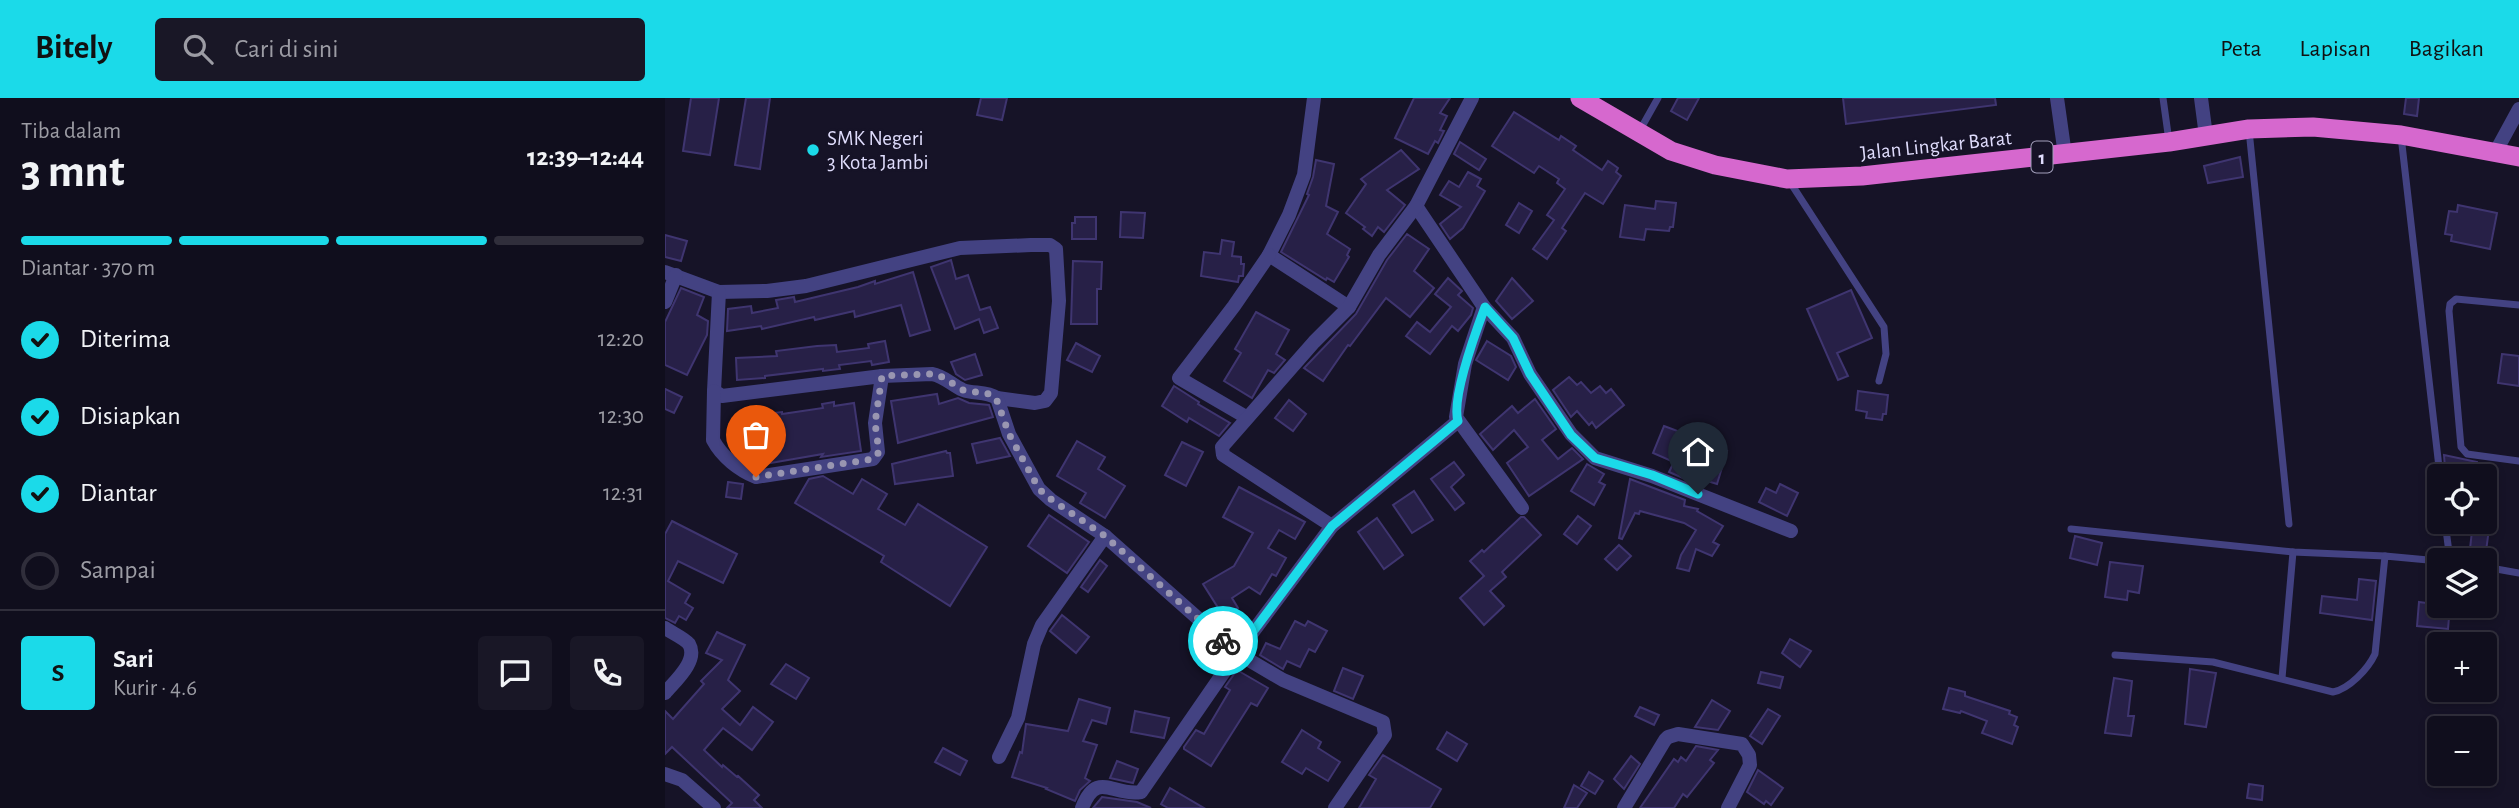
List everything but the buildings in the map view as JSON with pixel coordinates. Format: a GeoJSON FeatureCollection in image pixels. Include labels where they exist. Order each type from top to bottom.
{"type":"FeatureCollection","features":[{"type":"Feature","properties":{"kind":"highway","name":"Jalan Lingkar Barat"},"geometry":{"type":"LineString","coordinates":[[1580,98],[1671,151],[1715,165],[1787,179],[1862,176],[2065,155],[2249,130],[2312,127],[2401,135],[2519,157]]}},
{"type":"Feature","properties":{"kind":"street"},"geometry":{"type":"LineString","coordinates":[[1246,417],[1179,379],[1269,255],[1289,215],[1304,175],[1314,98]]}},
{"type":"Feature","properties":{"kind":"street"},"geometry":{"type":"LineString","coordinates":[[1332,526],[1223,455],[1222,447],[1246,417],[1349,307],[1379,255],[1416,206],[1472,98]]}},
{"type":"Feature","properties":{"kind":"street"},"geometry":{"type":"LineString","coordinates":[[2057,98],[2065,155]]}},
{"type":"Feature","properties":{"kind":"street"},"geometry":{"type":"LineString","coordinates":[[2201,98],[2206,136]]}},
{"type":"Feature","properties":{"kind":"street"},"geometry":{"type":"LineString","coordinates":[[2495,153],[2519,109]]}},
{"type":"Feature","properties":{"kind":"street"},"geometry":{"type":"LineString","coordinates":[[1416,206],[1485,307],[1513,338],[1530,374],[1571,435],[1595,458],[1652,475],[1791,531]]}},
{"type":"Feature","properties":{"kind":"street"},"geometry":{"type":"LineString","coordinates":[[665,302],[670,274],[719,292],[767,291],[806,286],[960,248],[1031,245],[1053,246],[1056,249],[1059,300],[1051,393],[1045,401],[1035,403],[996,398],[989,394],[963,390],[939,375],[932,374],[882,376],[730,397],[714,391]]}},
{"type":"Feature","properties":{"kind":"street"},"geometry":{"type":"LineString","coordinates":[[1269,255],[1349,307]]}},
{"type":"Feature","properties":{"kind":"street"},"geometry":{"type":"LineString","coordinates":[[719,292],[713,440],[716,447],[741,471],[756,477],[873,459],[879,452],[875,423],[882,376]]}},
{"type":"Feature","properties":{"kind":"street"},"geometry":{"type":"LineString","coordinates":[[1485,307],[1465,365],[1457,409],[1458,421],[1522,508]]}},
{"type":"Feature","properties":{"kind":"street"},"geometry":{"type":"LineString","coordinates":[[996,398],[1009,434],[1039,489],[1052,500],[1105,536],[1237,653],[1283,680],[1383,722],[1385,734],[1337,807]]}},
{"type":"Feature","properties":{"kind":"street"},"geometry":{"type":"LineString","coordinates":[[1082,808],[1086,796],[1093,789],[1102,786],[1130,794],[1142,792],[1237,653],[1332,526],[1458,421]]}},
{"type":"Feature","properties":{"kind":"street"},"geometry":{"type":"LineString","coordinates":[[999,757],[1018,718],[1034,644],[1042,625],[1105,536]]}},
{"type":"Feature","properties":{"kind":"street"},"geometry":{"type":"LineString","coordinates":[[665,628],[688,643],[692,652],[688,666],[665,693]]}},
{"type":"Feature","properties":{"kind":"street"},"geometry":{"type":"LineString","coordinates":[[1624,808],[1665,740],[1678,734],[1742,744],[1749,755],[1750,765],[1728,808]]}},
{"type":"Feature","properties":{"kind":"street"},"geometry":{"type":"LineString","coordinates":[[665,775],[676,776],[682,780],[714,808]]}},
{"type":"Feature","properties":{"kind":"lane"},"geometry":{"type":"LineString","coordinates":[[1637,133],[1658,98]]}},
{"type":"Feature","properties":{"kind":"lane"},"geometry":{"type":"LineString","coordinates":[[2163,98],[2169,142]]}},
{"type":"Feature","properties":{"kind":"lane"},"geometry":{"type":"LineString","coordinates":[[2249,130],[2289,524]]}},
{"type":"Feature","properties":{"kind":"lane"},"geometry":{"type":"LineString","coordinates":[[2401,135],[2439,464]]}},
{"type":"Feature","properties":{"kind":"lane"},"geometry":{"type":"LineString","coordinates":[[1787,179],[1884,327],[1886,354],[1878,381]]}},
{"type":"Feature","properties":{"kind":"lane"},"geometry":{"type":"LineString","coordinates":[[2519,304],[2456,299],[2450,304],[2449,311],[2461,447],[2467,454],[2519,461]]}},
{"type":"Feature","properties":{"kind":"lane"},"geometry":{"type":"LineString","coordinates":[[2071,529],[2293,551],[2427,560]]}},
{"type":"Feature","properties":{"kind":"lane"},"geometry":{"type":"LineString","coordinates":[[2282,678],[2293,551]]}},
{"type":"Feature","properties":{"kind":"lane"},"geometry":{"type":"LineString","coordinates":[[2115,655],[2213,662],[2333,692],[2345,688],[2371,662],[2375,654],[2385,556]]}},
{"type":"Feature","properties":{"kind":"lane"},"geometry":{"type":"LineString","coordinates":[[2497,569],[2519,573]]}},
{"type":"Feature","properties":{"kind":"way so far"},"geometry":{"type":"LineString","coordinates":[[756,477],[873,459],[879,452],[875,423],[882,376],[939,375],[963,390],[989,394],[996,398],[1009,434],[1039,489],[1105,536],[1223,641]]}},
{"type":"Feature","properties":{"kind":"place","name":"SMK Negeri 3 Kota Jambi"},"geometry":{"type":"Point","coordinates":[813,150]}},
{"type":"Feature","properties":{"kind":"route"},"geometry":{"type":"LineString","coordinates":[[1223,641],[1237,653],[1332,526],[1458,421],[1456,417],[1465,365],[1485,307],[1513,338],[1530,374],[1571,435],[1595,458],[1652,475],[1698,494]]}}]}
